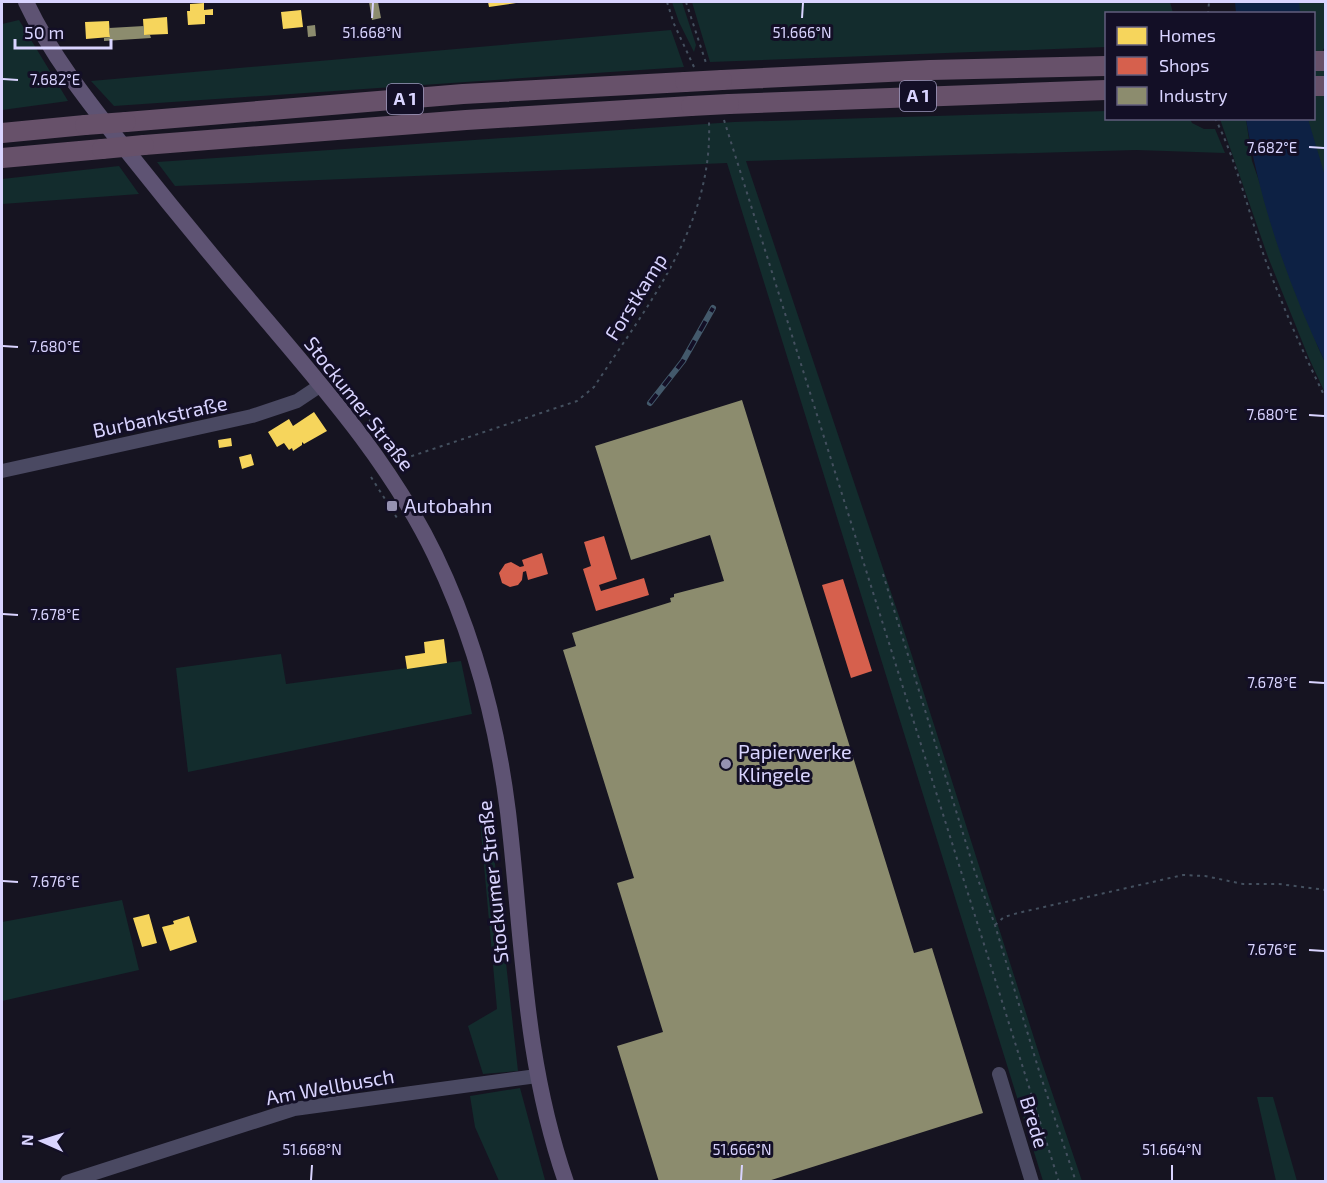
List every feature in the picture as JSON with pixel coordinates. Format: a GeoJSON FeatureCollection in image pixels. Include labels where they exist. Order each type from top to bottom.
{"type":"FeatureCollection","features":[{"type":"Feature","properties":{"kind":"highway","name":"A 1"},"geometry":{"type":"LineString","coordinates":[[2,133],[464,94],[691,79],[722,80],[930,70],[1105,66]]}},
{"type":"Feature","properties":{"kind":"highway","name":"A 1"},"geometry":{"type":"LineString","coordinates":[[2,158],[466,120],[691,106],[727,112],[1105,90]]}},
{"type":"Feature","properties":{"kind":"main road","name":"Stockumer Straße"},"geometry":{"type":"LineString","coordinates":[[26,2],[72,80],[224,271],[321,385],[383,466],[423,530],[455,598],[484,686],[502,768],[522,966],[537,1076],[566,1182]]}},
{"type":"Feature","properties":{"kind":"street","name":"Burbankstraße"},"geometry":{"type":"LineString","coordinates":[[2,471],[252,416],[297,401],[321,385]]}},
{"type":"Feature","properties":{"kind":"street","name":"Brede"},"geometry":{"type":"LineString","coordinates":[[999,1074],[1032,1182]]}},
{"type":"Feature","properties":{"kind":"street","name":"Am Wellbusch"},"geometry":{"type":"LineString","coordinates":[[67,1182],[285,1112],[537,1076]]}},
{"type":"Feature","properties":{"kind":"path"},"geometry":{"type":"LineString","coordinates":[[667,2],[691,79]]}},
{"type":"Feature","properties":{"kind":"path"},"geometry":{"type":"LineString","coordinates":[[686,2],[707,66]]}},
{"type":"Feature","properties":{"kind":"path"},"geometry":{"type":"LineString","coordinates":[[727,112],[1059,1182]]}},
{"type":"Feature","properties":{"kind":"path"},"geometry":{"type":"LineString","coordinates":[[1216,120],[1265,258],[1305,357],[1326,399]]}},
{"type":"Feature","properties":{"kind":"path","name":"Forstkamp"},"geometry":{"type":"LineString","coordinates":[[400,469],[395,461],[577,401],[594,387],[673,266],[684,243],[695,215],[705,176],[710,148],[709,122]]}},
{"type":"Feature","properties":{"kind":"path"},"geometry":{"type":"LineString","coordinates":[[359,408],[384,441]]}},
{"type":"Feature","properties":{"kind":"path"},"geometry":{"type":"LineString","coordinates":[[368,473],[402,524]]}},
{"type":"Feature","properties":{"kind":"path"},"geometry":{"type":"LineString","coordinates":[[883,574],[974,869],[1076,1182]]}},
{"type":"Feature","properties":{"kind":"path"},"geometry":{"type":"LineString","coordinates":[[994,925],[1004,917],[1017,913],[1183,875],[1205,876],[1243,884],[1279,884],[1326,890]]}},
{"type":"Feature","properties":{"kind":"green space"},"geometry":{"type":"Polygon","coordinates":[[[672,2],[682,2],[696,45],[694,52],[679,22],[672,2]]]}},
{"type":"Feature","properties":{"kind":"green space"},"geometry":{"type":"Polygon","coordinates":[[[692,2],[1170,2],[1173,12],[1105,12],[1105,47],[710,62],[692,2]]]}},
{"type":"Feature","properties":{"kind":"green space"},"geometry":{"type":"Polygon","coordinates":[[[1265,2],[1325,2],[1325,48],[1323,49],[1326,68],[1325,279],[1283,120],[1315,120],[1315,12],[1266,12],[1265,2]]]}},
{"type":"Feature","properties":{"kind":"green space"},"geometry":{"type":"Polygon","coordinates":[[[19,20],[68,101],[2,110],[2,24],[19,20]]]}},
{"type":"Feature","properties":{"kind":"green space"},"geometry":{"type":"Polygon","coordinates":[[[671,30],[684,67],[114,106],[91,81],[671,30]]]}},
{"type":"Feature","properties":{"kind":"green space"},"geometry":{"type":"Polygon","coordinates":[[[1105,111],[1105,120],[1190,120],[1204,129],[1215,129],[1225,153],[1136,150],[746,161],[905,634],[1082,1181],[1043,1181],[727,163],[175,186],[157,162],[734,122],[1105,111]]]}},
{"type":"Feature","properties":{"kind":"green space"},"geometry":{"type":"Polygon","coordinates":[[[1220,120],[1246,120],[1252,161],[1325,362],[1325,393],[1308,356],[1268,257],[1220,120]]]}},
{"type":"Feature","properties":{"kind":"green space"},"geometry":{"type":"Polygon","coordinates":[[[119,166],[139,194],[2,204],[2,179],[119,166]]]}},
{"type":"Feature","properties":{"kind":"green space"},"geometry":{"type":"Polygon","coordinates":[[[281,654],[286,684],[461,661],[472,714],[188,772],[176,668],[281,654]]]}},
{"type":"Feature","properties":{"kind":"green space"},"geometry":{"type":"Polygon","coordinates":[[[490,819],[518,1071],[483,1074],[468,1026],[497,1009],[480,821],[490,819]]]}},
{"type":"Feature","properties":{"kind":"green space"},"geometry":{"type":"Polygon","coordinates":[[[122,900],[139,970],[2,1001],[2,922],[122,900]]]}},
{"type":"Feature","properties":{"kind":"green space"},"geometry":{"type":"Polygon","coordinates":[[[520,1088],[545,1180],[537,1182],[499,1181],[475,1127],[470,1096],[520,1088]]]}},
{"type":"Feature","properties":{"kind":"green space"},"geometry":{"type":"Polygon","coordinates":[[[1257,1097],[1273,1097],[1297,1181],[1276,1181],[1257,1097]]]}},
{"type":"Feature","properties":{"kind":"water"},"geometry":{"type":"Polygon","coordinates":[[[1235,2],[1299,2],[1300,12],[1236,12],[1235,2]]]}},
{"type":"Feature","properties":{"kind":"water"},"geometry":{"type":"Polygon","coordinates":[[[1246,120],[1308,120],[1325,176],[1325,362],[1287,273],[1267,213],[1246,120]]]}},
{"type":"Feature","properties":{"kind":"building: Homes"},"geometry":{"type":"Polygon","coordinates":[[[488,2],[516,2],[516,3],[489,7],[488,2]]]}},
{"type":"Feature","properties":{"kind":"building: Homes"},"geometry":{"type":"Polygon","coordinates":[[[204,3],[204,10],[213,9],[213,15],[205,15],[205,24],[188,25],[187,11],[190,11],[190,4],[204,3]]]}},
{"type":"Feature","properties":{"kind":"building: Homes"},"geometry":{"type":"Polygon","coordinates":[[[301,10],[303,27],[283,29],[281,12],[301,10]]]}},
{"type":"Feature","properties":{"kind":"building: Homes"},"geometry":{"type":"Polygon","coordinates":[[[167,17],[168,34],[144,35],[143,19],[167,17]]]}},
{"type":"Feature","properties":{"kind":"building: Homes"},"geometry":{"type":"Polygon","coordinates":[[[109,21],[110,37],[86,39],[85,22],[109,21]]]}},
{"type":"Feature","properties":{"kind":"building: Homes"},"geometry":{"type":"Polygon","coordinates":[[[314,412],[327,431],[304,444],[302,442],[302,445],[293,451],[292,448],[289,450],[284,443],[277,447],[268,432],[289,419],[293,426],[314,412]]]}},
{"type":"Feature","properties":{"kind":"building: Homes"},"geometry":{"type":"Polygon","coordinates":[[[231,438],[232,446],[219,448],[218,440],[231,438]]]}},
{"type":"Feature","properties":{"kind":"building: Homes"},"geometry":{"type":"Polygon","coordinates":[[[251,454],[254,465],[242,469],[239,457],[251,454]]]}},
{"type":"Feature","properties":{"kind":"building: Homes"},"geometry":{"type":"Polygon","coordinates":[[[444,639],[447,663],[407,669],[405,656],[425,653],[424,642],[444,639]]]}},
{"type":"Feature","properties":{"kind":"building: Homes"},"geometry":{"type":"Polygon","coordinates":[[[149,914],[157,943],[142,947],[133,918],[149,914]]]}},
{"type":"Feature","properties":{"kind":"building: Homes"},"geometry":{"type":"Polygon","coordinates":[[[189,916],[197,942],[170,951],[162,927],[189,916]]]}},
{"type":"Feature","properties":{"kind":"building: Shops"},"geometry":{"type":"Polygon","coordinates":[[[604,536],[617,579],[599,585],[601,591],[644,578],[649,595],[596,611],[583,569],[591,566],[584,542],[604,536]]]}},
{"type":"Feature","properties":{"kind":"building: Shops"},"geometry":{"type":"Polygon","coordinates":[[[542,553],[548,574],[528,580],[526,571],[523,572],[522,580],[518,585],[510,587],[502,583],[499,573],[505,564],[511,562],[520,567],[524,566],[522,560],[542,553]]]}},
{"type":"Feature","properties":{"kind":"building: Shops"},"geometry":{"type":"Polygon","coordinates":[[[843,579],[872,671],[851,678],[822,585],[843,579]]]}},
{"type":"Feature","properties":{"kind":"building: Industry"},"geometry":{"type":"Polygon","coordinates":[[[369,2],[378,2],[381,18],[372,20],[369,2]]]}},
{"type":"Feature","properties":{"kind":"building: Industry"},"geometry":{"type":"Polygon","coordinates":[[[315,25],[316,36],[308,37],[307,26],[315,25]]]}},
{"type":"Feature","properties":{"kind":"building: Industry"},"geometry":{"type":"Polygon","coordinates":[[[144,26],[144,35],[150,35],[151,38],[104,41],[104,38],[110,37],[109,28],[144,26]]]}},
{"type":"Feature","properties":{"kind":"building: Industry","name":"Papierwerke Klingele"},"geometry":{"type":"Polygon","coordinates":[[[742,400],[914,953],[932,948],[983,1113],[765,1182],[659,1182],[617,1046],[663,1032],[617,883],[634,878],[563,650],[576,646],[572,633],[671,602],[670,598],[674,597],[674,594],[724,581],[710,535],[631,560],[595,446],[742,400]]]}},
{"type":"Feature","properties":{"kind":"railway"},"geometry":{"type":"LineString","coordinates":[[650,403],[683,361],[713,308]]}},
{"type":"Feature","properties":{"kind":"place","name":"Autobahn"},"geometry":{"type":"Point","coordinates":[392,506]}},
{"type":"Feature","properties":{"kind":"place","name":"Papierwerke Klingele"},"geometry":{"type":"Point","coordinates":[726,764]}}]}
